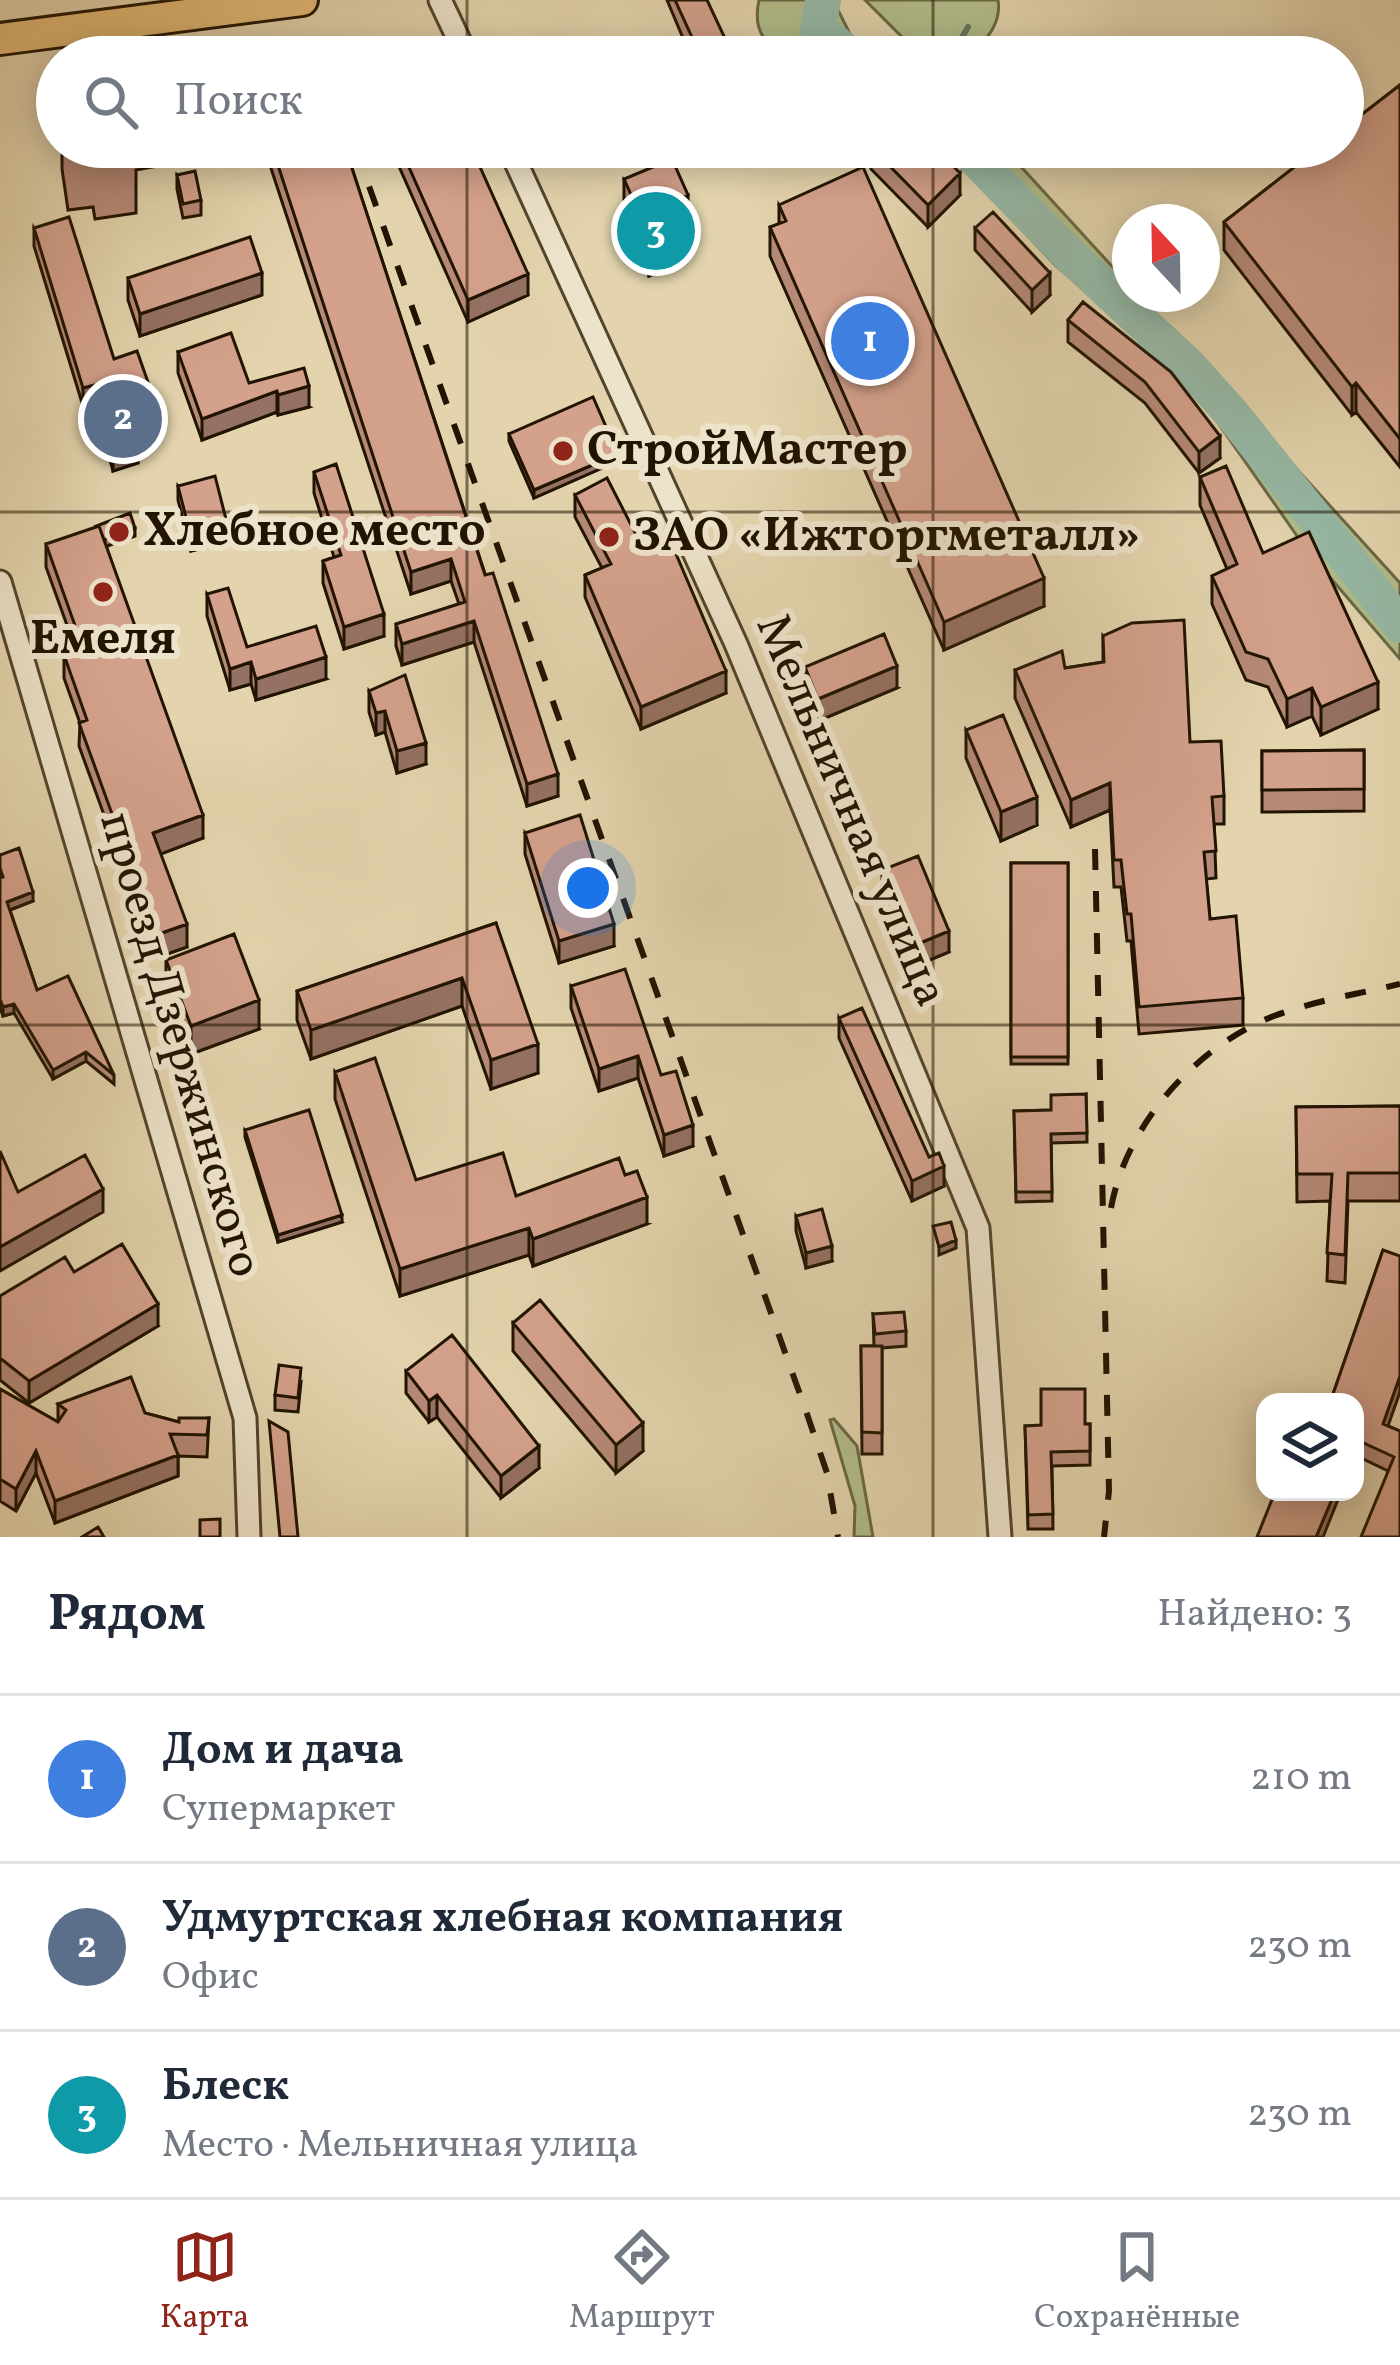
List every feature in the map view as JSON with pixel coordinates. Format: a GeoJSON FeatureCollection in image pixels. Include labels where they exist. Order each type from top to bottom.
{"type":"FeatureCollection","features":[{"type":"Feature","properties":{"kind":"main road"},"geometry":{"type":"LineString","coordinates":[[0,39],[302,0]]}},
{"type":"Feature","properties":{"kind":"street"},"geometry":{"type":"LineString","coordinates":[[440,0],[456,36]]}},
{"type":"Feature","properties":{"kind":"street","name":"Мельничная улица"},"geometry":{"type":"LineString","coordinates":[[518,168],[736,644],[978,1228],[1000,1537]]}},
{"type":"Feature","properties":{"kind":"street","name":"проезд Дзержинского"},"geometry":{"type":"LineString","coordinates":[[0,582],[245,1418],[250,1537]]}},
{"type":"Feature","properties":{"kind":"green space"},"geometry":{"type":"Polygon","coordinates":[[[759,0],[833,0],[851,36],[763,36],[759,0]]]}},
{"type":"Feature","properties":{"kind":"green space"},"geometry":{"type":"Polygon","coordinates":[[[865,0],[998,0],[997,17],[987,36],[901,36],[865,0]]]}},
{"type":"Feature","properties":{"kind":"green space"},"geometry":{"type":"Polygon","coordinates":[[[964,168],[1022,168],[1112,266],[1112,312],[1154,312],[1400,583],[1400,659],[1309,553],[1181,370],[1056,266],[964,168]]]}},
{"type":"Feature","properties":{"kind":"green space"},"geometry":{"type":"Polygon","coordinates":[[[830,1420],[857,1446],[873,1537],[854,1537],[855,1506],[830,1420]]]}},
{"type":"Feature","properties":{"kind":"building"},"geometry":{"type":"Polygon","coordinates":[[[675,0],[707,0],[724,36],[691,36],[675,0]]]}},
{"type":"Feature","properties":{"kind":"building"},"geometry":{"type":"Polygon","coordinates":[[[1400,85],[1400,439],[1356,383],[1352,387],[1224,222],[1293,168],[1364,168],[1364,113],[1400,85]]]}},
{"type":"Feature","properties":{"kind":"building"},"geometry":{"type":"Polygon","coordinates":[[[279,168],[352,168],[485,575],[493,573],[558,774],[527,784],[474,621],[402,644],[396,624],[465,602],[451,559],[411,572],[279,168]]]}},
{"type":"Feature","properties":{"kind":"building"},"geometry":{"type":"Polygon","coordinates":[[[409,168],[480,168],[528,274],[468,300],[409,168]]]}},
{"type":"Feature","properties":{"kind":"building"},"geometry":{"type":"Polygon","coordinates":[[[650,168],[676,168],[688,195],[672,202],[687,238],[649,255],[634,219],[641,217],[624,179],[650,168]]]}},
{"type":"Feature","properties":{"kind":"building"},"geometry":{"type":"Polygon","coordinates":[[[863,168],[1044,578],[944,622],[770,227],[786,221],[779,205],[863,168]]]}},
{"type":"Feature","properties":{"kind":"building"},"geometry":{"type":"Polygon","coordinates":[[[892,168],[955,168],[960,173],[928,205],[892,168]]]}},
{"type":"Feature","properties":{"kind":"building"},"geometry":{"type":"Polygon","coordinates":[[[195,171],[201,200],[183,204],[177,175],[195,171]]]}},
{"type":"Feature","properties":{"kind":"building"},"geometry":{"type":"Polygon","coordinates":[[[993,212],[1050,273],[1032,290],[975,228],[993,212]]]}},
{"type":"Feature","properties":{"kind":"building"},"geometry":{"type":"Polygon","coordinates":[[[69,217],[114,359],[137,351],[154,399],[139,404],[148,431],[135,435],[138,445],[113,453],[94,385],[83,388],[34,228],[69,217]]]}},
{"type":"Feature","properties":{"kind":"building"},"geometry":{"type":"Polygon","coordinates":[[[250,237],[262,273],[140,314],[128,278],[250,237]]]}},
{"type":"Feature","properties":{"kind":"building"},"geometry":{"type":"Polygon","coordinates":[[[1083,302],[1171,372],[1220,436],[1199,452],[1145,382],[1068,320],[1083,302]]]}},
{"type":"Feature","properties":{"kind":"building"},"geometry":{"type":"Polygon","coordinates":[[[231,333],[249,383],[304,368],[309,386],[278,395],[277,391],[202,419],[178,352],[231,333]]]}},
{"type":"Feature","properties":{"kind":"building","name":"СтройМастер"},"geometry":{"type":"Polygon","coordinates":[[[593,397],[618,454],[534,490],[509,434],[593,397]]]}},
{"type":"Feature","properties":{"kind":"building"},"geometry":{"type":"Polygon","coordinates":[[[336,464],[384,614],[344,627],[323,561],[341,555],[314,472],[336,464]]]}},
{"type":"Feature","properties":{"kind":"building"},"geometry":{"type":"Polygon","coordinates":[[[1226,466],[1263,553],[1309,532],[1378,682],[1321,707],[1312,688],[1287,699],[1268,659],[1246,652],[1212,576],[1237,564],[1200,477],[1226,466]]]}},
{"type":"Feature","properties":{"kind":"building"},"geometry":{"type":"Polygon","coordinates":[[[215,476],[228,527],[191,537],[178,486],[215,476]]]}},
{"type":"Feature","properties":{"kind":"building"},"geometry":{"type":"Polygon","coordinates":[[[607,478],[644,550],[670,540],[726,671],[641,707],[585,575],[611,564],[575,495],[607,478]]]}},
{"type":"Feature","properties":{"kind":"building"},"geometry":{"type":"Polygon","coordinates":[[[130,513],[135,528],[104,540],[99,526],[94,527],[130,513]]]}},
{"type":"Feature","properties":{"kind":"building"},"geometry":{"type":"Polygon","coordinates":[[[99,526],[203,815],[153,833],[187,924],[156,935],[79,723],[87,720],[64,655],[83,648],[46,544],[99,526]]]}},
{"type":"Feature","properties":{"kind":"building"},"geometry":{"type":"Polygon","coordinates":[[[228,588],[247,647],[316,626],[326,657],[256,679],[251,662],[230,669],[207,594],[228,588]]]}},
{"type":"Feature","properties":{"kind":"building"},"geometry":{"type":"Polygon","coordinates":[[[1184,620],[1190,742],[1221,741],[1224,796],[1212,797],[1216,851],[1204,852],[1210,919],[1236,916],[1243,998],[1139,1007],[1131,914],[1127,914],[1121,860],[1114,860],[1110,783],[1071,800],[1015,670],[1062,651],[1065,668],[1104,662],[1103,636],[1132,623],[1184,620]]]}},
{"type":"Feature","properties":{"kind":"building"},"geometry":{"type":"Polygon","coordinates":[[[884,634],[897,666],[818,699],[805,667],[884,634]]]}},
{"type":"Feature","properties":{"kind":"building"},"geometry":{"type":"Polygon","coordinates":[[[405,675],[426,743],[397,751],[385,711],[376,713],[369,691],[405,675]]]}},
{"type":"Feature","properties":{"kind":"building"},"geometry":{"type":"Polygon","coordinates":[[[1003,715],[1037,797],[1001,812],[966,730],[1003,715]]]}},
{"type":"Feature","properties":{"kind":"building"},"geometry":{"type":"Polygon","coordinates":[[[1364,750],[1364,789],[1262,790],[1262,751],[1364,750]]]}},
{"type":"Feature","properties":{"kind":"building"},"geometry":{"type":"Polygon","coordinates":[[[580,815],[614,924],[559,941],[525,833],[580,815]]]}},
{"type":"Feature","properties":{"kind":"building"},"geometry":{"type":"Polygon","coordinates":[[[19,848],[33,892],[7,902],[37,990],[68,976],[114,1075],[86,1052],[53,1070],[14,1004],[3,1007],[0,855],[19,848]]]}},
{"type":"Feature","properties":{"kind":"building"},"geometry":{"type":"Polygon","coordinates":[[[918,856],[949,931],[913,946],[882,870],[918,856]]]}},
{"type":"Feature","properties":{"kind":"building"},"geometry":{"type":"Polygon","coordinates":[[[1011,863],[1068,863],[1068,1057],[1011,1057],[1011,863]]]}},
{"type":"Feature","properties":{"kind":"building"},"geometry":{"type":"Polygon","coordinates":[[[496,923],[538,1044],[491,1060],[462,978],[311,1030],[297,991],[496,923]]]}},
{"type":"Feature","properties":{"kind":"building"},"geometry":{"type":"Polygon","coordinates":[[[234,934],[259,1000],[191,1026],[166,960],[234,934]]]}},
{"type":"Feature","properties":{"kind":"building"},"geometry":{"type":"Polygon","coordinates":[[[625,969],[661,1075],[676,1071],[693,1125],[664,1135],[638,1056],[599,1069],[571,986],[625,969]]]}},
{"type":"Feature","properties":{"kind":"building"},"geometry":{"type":"Polygon","coordinates":[[[862,1008],[929,1157],[939,1153],[944,1166],[912,1181],[839,1018],[862,1008]]]}},
{"type":"Feature","properties":{"kind":"building"},"geometry":{"type":"Polygon","coordinates":[[[375,1058],[416,1180],[503,1153],[516,1196],[619,1158],[625,1175],[637,1171],[647,1197],[533,1239],[529,1228],[400,1269],[335,1072],[375,1058]]]}},
{"type":"Feature","properties":{"kind":"building"},"geometry":{"type":"Polygon","coordinates":[[[1086,1094],[1087,1133],[1051,1134],[1052,1192],[1016,1192],[1014,1111],[1051,1110],[1051,1095],[1086,1094]]]}},
{"type":"Feature","properties":{"kind":"building"},"geometry":{"type":"Polygon","coordinates":[[[1400,1106],[1400,1173],[1348,1173],[1345,1255],[1327,1253],[1332,1174],[1297,1174],[1296,1107],[1400,1106]]]}},
{"type":"Feature","properties":{"kind":"building"},"geometry":{"type":"Polygon","coordinates":[[[309,1110],[342,1215],[278,1235],[245,1130],[309,1110]]]}},
{"type":"Feature","properties":{"kind":"building"},"geometry":{"type":"Polygon","coordinates":[[[0,1151],[18,1192],[85,1155],[103,1189],[0,1247],[0,1151]]]}},
{"type":"Feature","properties":{"kind":"building"},"geometry":{"type":"Polygon","coordinates":[[[822,1209],[832,1246],[806,1253],[796,1216],[822,1209]]]}},
{"type":"Feature","properties":{"kind":"building"},"geometry":{"type":"Polygon","coordinates":[[[951,1222],[956,1240],[939,1247],[933,1226],[951,1222]]]}},
{"type":"Feature","properties":{"kind":"building"},"geometry":{"type":"Polygon","coordinates":[[[122,1244],[158,1304],[29,1381],[0,1358],[0,1296],[65,1257],[74,1272],[122,1244]]]}},
{"type":"Feature","properties":{"kind":"building"},"geometry":{"type":"Polygon","coordinates":[[[1383,1250],[1400,1256],[1400,1376],[1383,1424],[1400,1431],[1400,1537],[1361,1537],[1394,1457],[1364,1443],[1364,1393],[1333,1393],[1383,1250]]]}},
{"type":"Feature","properties":{"kind":"building"},"geometry":{"type":"Polygon","coordinates":[[[540,1300],[643,1423],[616,1445],[513,1323],[540,1300]]]}},
{"type":"Feature","properties":{"kind":"building"},"geometry":{"type":"Polygon","coordinates":[[[904,1312],[906,1331],[875,1334],[873,1314],[904,1312]]]}},
{"type":"Feature","properties":{"kind":"building"},"geometry":{"type":"Polygon","coordinates":[[[452,1335],[539,1446],[501,1476],[437,1395],[429,1401],[406,1371],[452,1335]]]}},
{"type":"Feature","properties":{"kind":"building"},"geometry":{"type":"Polygon","coordinates":[[[861,1346],[882,1346],[882,1433],[862,1432],[861,1346]]]}},
{"type":"Feature","properties":{"kind":"building"},"geometry":{"type":"Polygon","coordinates":[[[279,1365],[301,1368],[298,1398],[275,1395],[279,1365]]]}},
{"type":"Feature","properties":{"kind":"building"},"geometry":{"type":"Polygon","coordinates":[[[131,1377],[145,1413],[179,1422],[179,1418],[209,1418],[207,1435],[170,1434],[178,1455],[55,1501],[36,1451],[16,1489],[0,1479],[0,1389],[58,1422],[66,1410],[58,1404],[131,1377]]]}},
{"type":"Feature","properties":{"kind":"building"},"geometry":{"type":"Polygon","coordinates":[[[1041,1389],[1085,1389],[1090,1451],[1051,1452],[1053,1514],[1028,1515],[1025,1426],[1041,1425],[1041,1389]]]}},
{"type":"Feature","properties":{"kind":"building"},"geometry":{"type":"Polygon","coordinates":[[[269,1421],[288,1432],[298,1537],[280,1537],[269,1421]]]}},
{"type":"Feature","properties":{"kind":"building"},"geometry":{"type":"Polygon","coordinates":[[[1271,1501],[1331,1501],[1316,1537],[1257,1537],[1271,1501]]]}},
{"type":"Feature","properties":{"kind":"building"},"geometry":{"type":"Polygon","coordinates":[[[220,1519],[220,1537],[200,1537],[200,1520],[220,1519]]]}},
{"type":"Feature","properties":{"kind":"building"},"geometry":{"type":"Polygon","coordinates":[[[98,1527],[104,1537],[82,1537],[98,1527]]]}},
{"type":"Feature","properties":{"kind":"waterway"},"geometry":{"type":"LineString","coordinates":[[823,0],[818,29],[826,36]]}},
{"type":"Feature","properties":{"kind":"waterway"},"geometry":{"type":"LineString","coordinates":[[963,36],[968,27]]}},
{"type":"Feature","properties":{"kind":"waterway"},"geometry":{"type":"LineString","coordinates":[[984,168],[1067,253],[1188,365],[1400,625]]}},
{"type":"Feature","properties":{"kind":"railway"},"geometry":{"type":"LineString","coordinates":[[362,168],[807,1414],[827,1473],[838,1537]]}},
{"type":"Feature","properties":{"kind":"railway"},"geometry":{"type":"LineString","coordinates":[[1095,849],[1109,1491],[1104,1537]]}},
{"type":"Feature","properties":{"kind":"railway"},"geometry":{"type":"LineString","coordinates":[[1111,1208],[1119,1177],[1148,1119],[1168,1092],[1217,1047],[1274,1016],[1400,984]]}},
{"type":"Feature","properties":{"kind":"place","name":"Блеск"},"geometry":{"type":"Point","coordinates":[656,231]}},
{"type":"Feature","properties":{"kind":"place","name":"Дом и дача"},"geometry":{"type":"Point","coordinates":[870,341]}},
{"type":"Feature","properties":{"kind":"place","name":"Удмуртская хлебная компания"},"geometry":{"type":"Point","coordinates":[123,419]}},
{"type":"Feature","properties":{"kind":"place","name":"СтройМастер"},"geometry":{"type":"Point","coordinates":[563,451]}},
{"type":"Feature","properties":{"kind":"place","name":"Хлебное место"},"geometry":{"type":"Point","coordinates":[119,532]}},
{"type":"Feature","properties":{"kind":"place","name":"ЗАО «Ижторгметалл»"},"geometry":{"type":"Point","coordinates":[609,537]}},
{"type":"Feature","properties":{"kind":"place","name":"Емеля"},"geometry":{"type":"Point","coordinates":[103,592]}}]}
